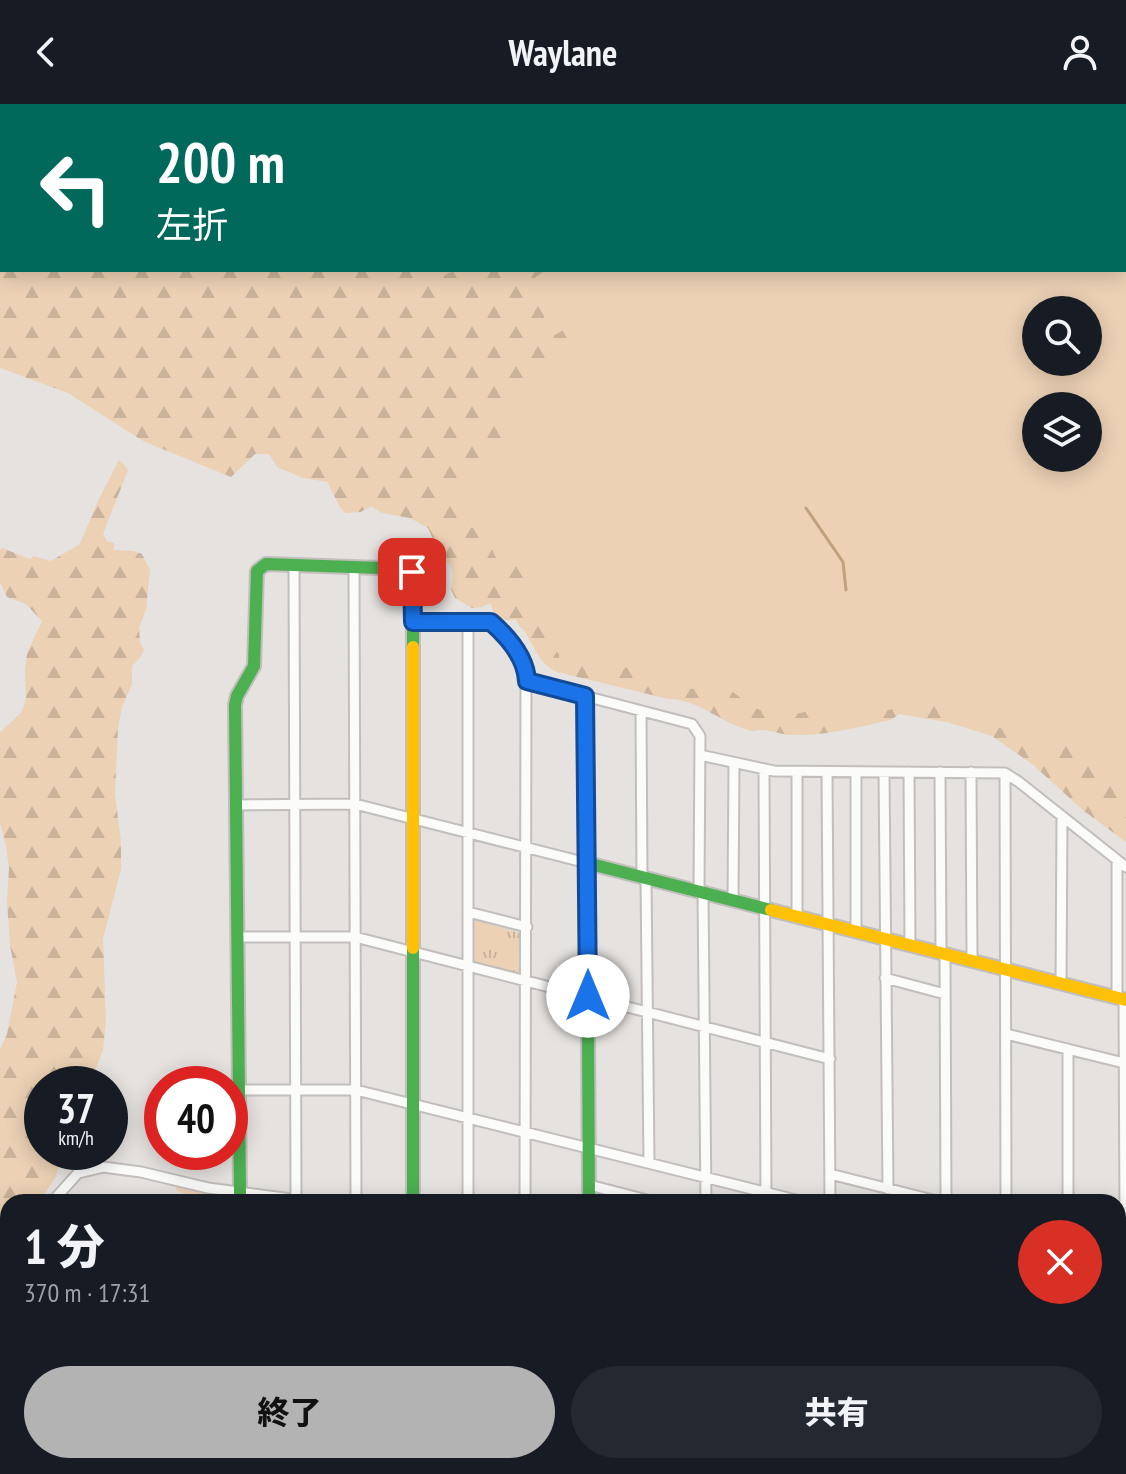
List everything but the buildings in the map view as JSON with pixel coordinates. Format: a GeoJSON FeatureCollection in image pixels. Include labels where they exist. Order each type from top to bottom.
{"type":"FeatureCollection","features":[{"type":"Feature","properties":{"kind":"street"},"geometry":{"type":"LineString","coordinates":[[239,1066],[235,705],[254,666],[257,571],[263,564],[409,569],[413,576],[413,1194]]}},
{"type":"Feature","properties":{"kind":"street"},"geometry":{"type":"LineString","coordinates":[[294,565],[296,1194]]}},
{"type":"Feature","properties":{"kind":"street"},"geometry":{"type":"LineString","coordinates":[[354,567],[356,1194]]}},
{"type":"Feature","properties":{"kind":"street"},"geometry":{"type":"LineString","coordinates":[[413,622],[491,622],[526,669],[525,1194]]}},
{"type":"Feature","properties":{"kind":"street"},"geometry":{"type":"LineString","coordinates":[[468,622],[468,1194]]}},
{"type":"Feature","properties":{"kind":"street"},"geometry":{"type":"LineString","coordinates":[[527,681],[692,724],[700,736],[706,1194]]}},
{"type":"Feature","properties":{"kind":"street"},"geometry":{"type":"LineString","coordinates":[[585,696],[589,1194]]}},
{"type":"Feature","properties":{"kind":"street"},"geometry":{"type":"LineString","coordinates":[[641,711],[649,1163]]}},
{"type":"Feature","properties":{"kind":"street"},"geometry":{"type":"LineString","coordinates":[[700,755],[764,770],[797,772],[1005,773],[1126,867]]}},
{"type":"Feature","properties":{"kind":"street"},"geometry":{"type":"LineString","coordinates":[[733,900],[734,763]]}},
{"type":"Feature","properties":{"kind":"street"},"geometry":{"type":"LineString","coordinates":[[764,770],[766,1194]]}},
{"type":"Feature","properties":{"kind":"street"},"geometry":{"type":"LineString","coordinates":[[797,772],[797,917]]}},
{"type":"Feature","properties":{"kind":"street"},"geometry":{"type":"LineString","coordinates":[[827,772],[830,1194]]}},
{"type":"Feature","properties":{"kind":"street"},"geometry":{"type":"LineString","coordinates":[[856,772],[856,932]]}},
{"type":"Feature","properties":{"kind":"street"},"geometry":{"type":"LineString","coordinates":[[884,772],[888,1189]]}},
{"type":"Feature","properties":{"kind":"street"},"geometry":{"type":"LineString","coordinates":[[909,772],[910,945]]}},
{"type":"Feature","properties":{"kind":"street"},"geometry":{"type":"LineString","coordinates":[[940,772],[945,994],[944,1194]]}},
{"type":"Feature","properties":{"kind":"street"},"geometry":{"type":"LineString","coordinates":[[971,772],[972,961]]}},
{"type":"Feature","properties":{"kind":"street"},"geometry":{"type":"LineString","coordinates":[[1005,773],[1006,1194]]}},
{"type":"Feature","properties":{"kind":"street"},"geometry":{"type":"LineString","coordinates":[[236,805],[355,804],[1122,999]]}},
{"type":"Feature","properties":{"kind":"street"},"geometry":{"type":"LineString","coordinates":[[1061,984],[1062,816]]}},
{"type":"Feature","properties":{"kind":"street"},"geometry":{"type":"LineString","coordinates":[[1117,860],[1124,1063],[1123,1194]]}},
{"type":"Feature","properties":{"kind":"street"},"geometry":{"type":"LineString","coordinates":[[468,912],[527,927]]}},
{"type":"Feature","properties":{"kind":"street"},"geometry":{"type":"LineString","coordinates":[[237,937],[355,937],[830,1059]]}},
{"type":"Feature","properties":{"kind":"street"},"geometry":{"type":"LineString","coordinates":[[885,978],[945,994]]}},
{"type":"Feature","properties":{"kind":"street"},"geometry":{"type":"LineString","coordinates":[[1006,1034],[1124,1063]]}},
{"type":"Feature","properties":{"kind":"street"},"geometry":{"type":"LineString","coordinates":[[1068,1049],[1068,1194]]}},
{"type":"Feature","properties":{"kind":"street"},"geometry":{"type":"LineString","coordinates":[[248,1090],[356,1090],[705,1177],[757,1194]]}},
{"type":"Feature","properties":{"kind":"street"},"geometry":{"type":"LineString","coordinates":[[59,1194],[78,1173],[103,1167],[249,1194]]}},
{"type":"Feature","properties":{"kind":"street"},"geometry":{"type":"LineString","coordinates":[[240,1170],[240,1193]]}},
{"type":"Feature","properties":{"kind":"street"},"geometry":{"type":"LineString","coordinates":[[830,1174],[910,1194]]}},
{"type":"Feature","properties":{"kind":"street"},"geometry":{"type":"LineString","coordinates":[[589,1185],[623,1194]]}},
{"type":"Feature","properties":{"kind":"street"},"geometry":{"type":"LineString","coordinates":[[1126,1343],[1126,1474]]}},
{"type":"Feature","properties":{"kind":"green space"},"geometry":{"type":"Polygon","coordinates":[[[0,272],[411,272],[420,288],[451,272],[543,272],[533,279],[549,294],[539,330],[542,336],[555,335],[565,329],[571,335],[562,353],[522,385],[497,417],[504,443],[499,458],[480,471],[461,503],[457,519],[472,528],[479,526],[483,530],[500,563],[513,560],[524,574],[530,576],[534,588],[529,601],[543,617],[544,632],[559,654],[559,662],[568,667],[580,667],[588,659],[601,660],[647,674],[661,682],[692,689],[721,683],[754,708],[784,717],[813,710],[840,722],[857,723],[873,714],[923,701],[1040,742],[1072,744],[1089,754],[1110,785],[1126,796],[1126,842],[1084,811],[1032,764],[992,736],[947,722],[899,714],[891,720],[817,734],[753,731],[738,727],[690,703],[557,672],[541,659],[516,619],[498,618],[490,603],[472,608],[455,598],[451,589],[453,573],[450,565],[441,557],[428,528],[410,518],[382,513],[371,506],[361,512],[346,513],[327,482],[303,478],[277,467],[269,454],[255,454],[231,477],[143,441],[68,393],[0,368],[0,272]]]}},
{"type":"Feature","properties":{"kind":"green space"},"geometry":{"type":"Polygon","coordinates":[[[387,272],[1126,272],[1126,801],[1020,739],[939,715],[898,711],[846,726],[790,728],[559,665],[537,631],[471,587],[411,313],[387,272]]]}},
{"type":"Feature","properties":{"kind":"green space"},"geometry":{"type":"Polygon","coordinates":[[[119,460],[128,470],[103,534],[107,541],[114,543],[114,550],[142,554],[150,570],[146,610],[139,628],[144,650],[132,666],[132,684],[122,707],[118,728],[115,794],[121,869],[103,939],[106,1023],[103,1050],[97,1066],[24,1066],[24,1170],[58,1170],[44,1194],[0,1194],[0,1050],[7,1034],[17,982],[10,945],[7,901],[9,869],[0,823],[0,732],[23,709],[27,653],[42,621],[26,604],[7,597],[0,582],[0,550],[2,548],[30,559],[34,556],[51,561],[80,544],[119,460]]]}},
{"type":"Feature","properties":{"kind":"green space"},"geometry":{"type":"Polygon","coordinates":[[[476,920],[519,933],[519,974],[473,960],[476,920]]]}},
{"type":"Feature","properties":{"kind":"green space"},"geometry":{"type":"Polygon","coordinates":[[[176,1186],[215,1194],[185,1194],[176,1190],[176,1186]]]}},
{"type":"Feature","properties":{"kind":"waterway"},"geometry":{"type":"LineString","coordinates":[[806,508],[843,562],[846,590]]}},
{"type":"Feature","properties":{"kind":"traffic: fast"},"geometry":{"type":"LineString","coordinates":[[240,1193],[235,705],[254,666],[257,571],[266,564],[409,569],[413,576],[413,647]]}},
{"type":"Feature","properties":{"kind":"traffic: fast"},"geometry":{"type":"LineString","coordinates":[[589,1194],[587,863],[771,910]]}},
{"type":"Feature","properties":{"kind":"traffic: fast"},"geometry":{"type":"LineString","coordinates":[[413,948],[413,1194]]}},
{"type":"Feature","properties":{"kind":"traffic: slow"},"geometry":{"type":"LineString","coordinates":[[413,647],[413,948]]}},
{"type":"Feature","properties":{"kind":"traffic: slow"},"geometry":{"type":"LineString","coordinates":[[771,910],[1126,1000]]}},
{"type":"Feature","properties":{"kind":"route"},"geometry":{"type":"LineString","coordinates":[[412,572],[413,622],[491,622],[522,660],[527,681],[585,696],[588,996]]}}]}
